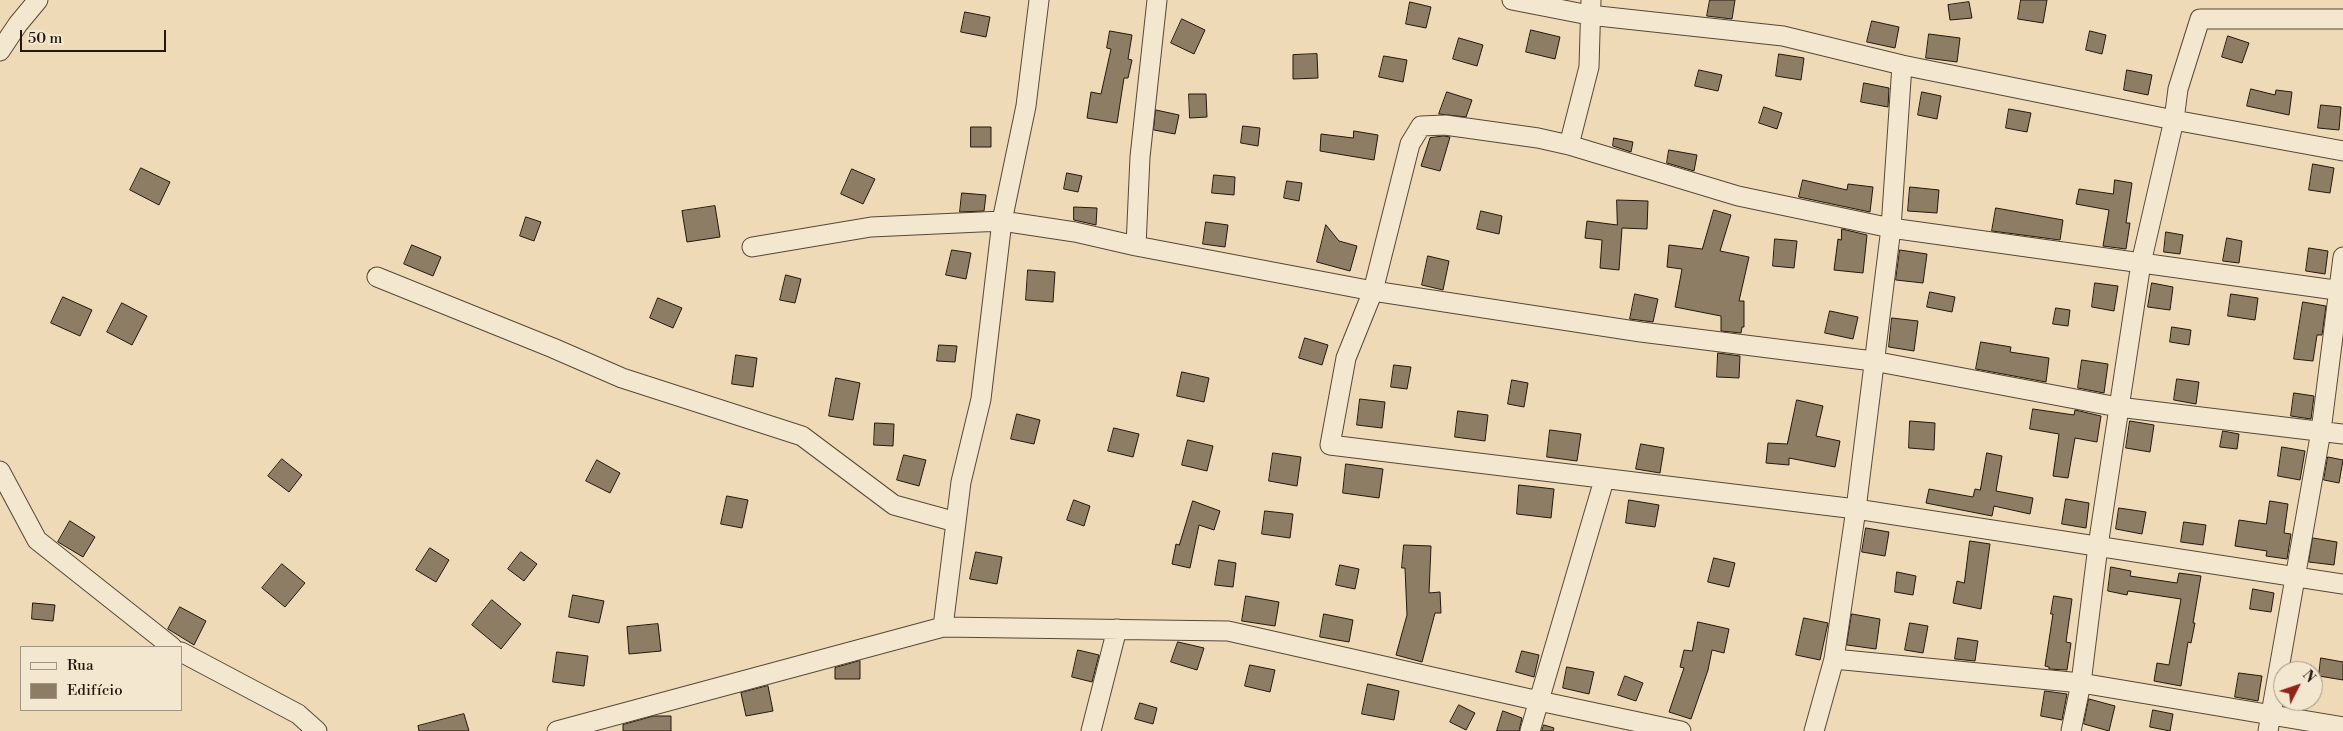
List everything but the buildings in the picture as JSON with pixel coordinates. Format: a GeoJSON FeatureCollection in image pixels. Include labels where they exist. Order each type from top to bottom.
{"type":"FeatureCollection","features":[{"type":"Feature","properties":{"kind":"street"},"geometry":{"type":"LineString","coordinates":[[0,52],[18,24],[38,0]]}},
{"type":"Feature","properties":{"kind":"street"},"geometry":{"type":"LineString","coordinates":[[943,626],[961,482],[981,399],[1002,221],[1026,106],[1039,0]]}},
{"type":"Feature","properties":{"kind":"street"},"geometry":{"type":"LineString","coordinates":[[1136,246],[1140,157],[1157,0]]}},
{"type":"Feature","properties":{"kind":"street"},"geometry":{"type":"LineString","coordinates":[[1512,0],[1590,7],[1783,36],[1902,65],[2174,120],[2343,151]]}},
{"type":"Feature","properties":{"kind":"street"},"geometry":{"type":"LineString","coordinates":[[1569,146],[1589,67],[1590,7]]}},
{"type":"Feature","properties":{"kind":"street"},"geometry":{"type":"LineString","coordinates":[[2071,731],[2081,683],[2098,546],[2141,263],[2174,120],[2178,89],[2200,19],[2343,18]]}},
{"type":"Feature","properties":{"kind":"street"},"geometry":{"type":"LineString","coordinates":[[1814,731],[1834,659],[1856,509],[1891,228],[1902,65]]}},
{"type":"Feature","properties":{"kind":"street"},"geometry":{"type":"LineString","coordinates":[[2342,291],[1891,228],[1738,196],[1538,138],[1445,124],[1421,126],[1410,144],[1373,291],[1346,358],[1330,446],[1856,509],[2343,584]]}},
{"type":"Feature","properties":{"kind":"street"},"geometry":{"type":"LineString","coordinates":[[752,247],[871,227],[1002,221],[1075,232],[1136,246],[1373,291],[1642,332],[1873,362],[2118,407],[2343,434]]}},
{"type":"Feature","properties":{"kind":"street"},"geometry":{"type":"LineString","coordinates":[[2270,724],[2321,431],[2342,291],[2343,257]]}},
{"type":"Feature","properties":{"kind":"street"},"geometry":{"type":"LineString","coordinates":[[378,277],[622,378],[802,436],[894,505],[956,522]]}},
{"type":"Feature","properties":{"kind":"street"},"geometry":{"type":"LineString","coordinates":[[0,471],[36,540],[171,646]]}},
{"type":"Feature","properties":{"kind":"street"},"geometry":{"type":"LineString","coordinates":[[1530,731],[1604,480]]}},
{"type":"Feature","properties":{"kind":"street"},"geometry":{"type":"LineString","coordinates":[[557,731],[943,626],[1228,630],[1656,728],[1680,731]]}},
{"type":"Feature","properties":{"kind":"street"},"geometry":{"type":"LineString","coordinates":[[1091,731],[1118,629]]}},
{"type":"Feature","properties":{"kind":"street"},"geometry":{"type":"LineString","coordinates":[[182,653],[298,714],[317,731]]}},
{"type":"Feature","properties":{"kind":"street"},"geometry":{"type":"LineString","coordinates":[[1834,659],[2081,683],[2270,724],[2343,727]]}}]}
